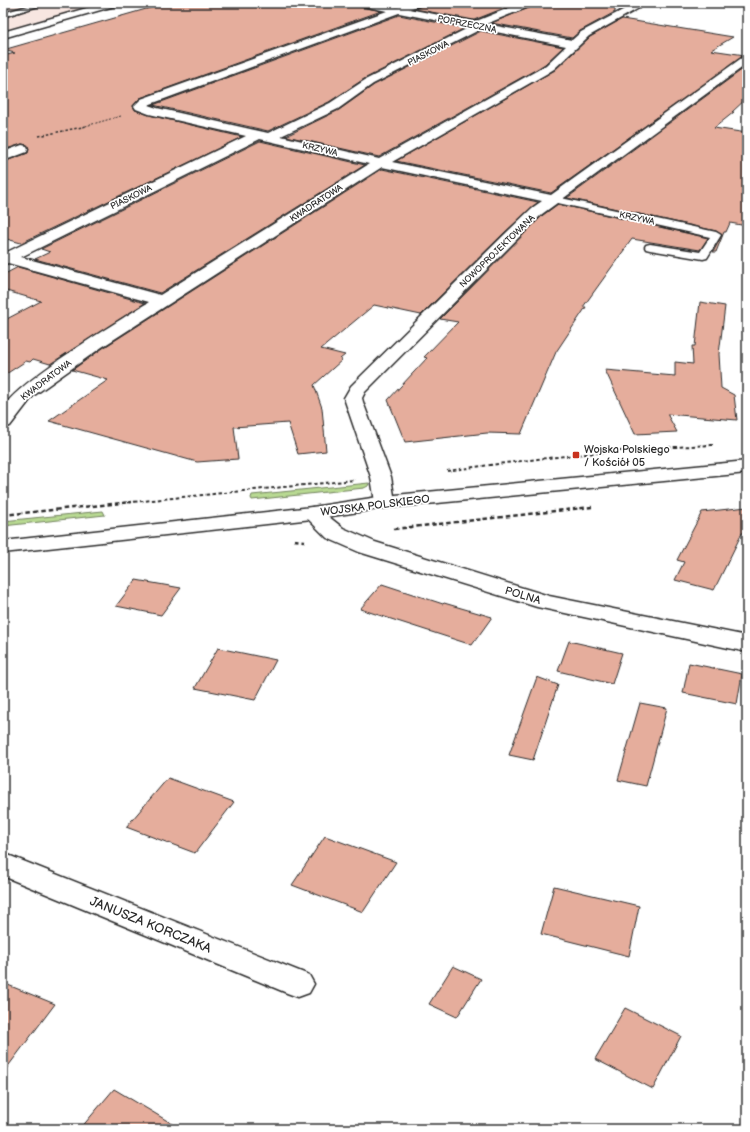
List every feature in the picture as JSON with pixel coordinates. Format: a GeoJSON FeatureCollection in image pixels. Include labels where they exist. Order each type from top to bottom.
{"type":"FeatureCollection","features":[{"type":"Feature","properties":{"kind":"street"},"geometry":{"type":"LineString","coordinates":[[3,35],[115,3]]}},
{"type":"Feature","properties":{"kind":"street","name":"POPRZECZNA"},"geometry":{"type":"LineString","coordinates":[[361,3],[574,44]]}},
{"type":"Feature","properties":{"kind":"street"},"geometry":{"type":"LineString","coordinates":[[142,108],[140,106],[141,104],[145,102],[418,3]]}},
{"type":"Feature","properties":{"kind":"street","name":"PIASKOWA"},"geometry":{"type":"LineString","coordinates":[[4,258],[264,136],[334,106],[369,82],[477,26],[530,3]]}},
{"type":"Feature","properties":{"kind":"street","name":"KWADRATOWA"},"geometry":{"type":"LineString","coordinates":[[3,422],[20,399],[28,392],[96,343],[381,163],[542,72],[554,63],[585,34],[643,3]]}},
{"type":"Feature","properties":{"kind":"street","name":"NOWOPROJEKTOWANA"},"geometry":{"type":"LineString","coordinates":[[386,502],[381,477],[354,402],[354,394],[510,237],[552,199],[747,59]]}},
{"type":"Feature","properties":{"kind":"street","name":"KRZYWA"},"geometry":{"type":"LineString","coordinates":[[142,108],[381,163],[552,199]]}},
{"type":"Feature","properties":{"kind":"street"},"geometry":{"type":"LineString","coordinates":[[3,157],[22,149]]}},
{"type":"Feature","properties":{"kind":"street"},"geometry":{"type":"LineString","coordinates":[[4,258],[163,301]]}},
{"type":"Feature","properties":{"kind":"street","name":"WOJSKA POLSKIEGO"},"geometry":{"type":"LineString","coordinates":[[3,547],[312,513],[386,502],[747,467]]}},
{"type":"Feature","properties":{"kind":"street","name":"POLNA"},"geometry":{"type":"LineString","coordinates":[[312,513],[335,533],[353,541],[427,566],[545,602],[747,644]]}},
{"type":"Feature","properties":{"kind":"street","name":"JANUSZA KORCZAKA"},"geometry":{"type":"LineString","coordinates":[[3,864],[298,984]]}},
{"type":"Feature","properties":{"kind":"lane"},"geometry":{"type":"LineString","coordinates":[[3,15],[45,3]]}},
{"type":"Feature","properties":{"kind":"lane","name":"KRZYWA"},"geometry":{"type":"LineString","coordinates":[[552,199],[716,235],[703,256],[650,247]]}},
{"type":"Feature","properties":{"kind":"path"},"geometry":{"type":"LineString","coordinates":[[22,149],[29,142],[45,134],[92,125],[142,108]]}},
{"type":"Feature","properties":{"kind":"path"},"geometry":{"type":"LineString","coordinates":[[294,540],[332,546],[368,538],[381,531],[445,522],[596,507]]}},
{"type":"Feature","properties":{"kind":"shaded area"},"geometry":{"type":"Polygon","coordinates":[[[3,3],[102,3],[3,31],[3,3]]]}},
{"type":"Feature","properties":{"kind":"green space"},"geometry":{"type":"Polygon","coordinates":[[[369,483],[368,486],[364,488],[252,500],[251,498],[252,495],[369,483]]]}},
{"type":"Feature","properties":{"kind":"green space"},"geometry":{"type":"Polygon","coordinates":[[[103,511],[105,515],[3,526],[3,521],[103,511]]]}},
{"type":"Feature","properties":{"kind":"building"},"geometry":{"type":"Polygon","coordinates":[[[167,3],[354,3],[358,6],[381,11],[140,98],[133,106],[135,110],[149,115],[242,137],[21,243],[3,238],[3,162],[28,153],[29,149],[27,145],[22,144],[3,150],[3,56],[15,53],[3,50],[167,3]]]}},
{"type":"Feature","properties":{"kind":"building"},"geometry":{"type":"Polygon","coordinates":[[[424,3],[517,3],[474,20],[415,9],[424,3]]]}},
{"type":"Feature","properties":{"kind":"building"},"geometry":{"type":"Polygon","coordinates":[[[536,3],[615,3],[615,12],[580,31],[572,38],[491,23],[534,6],[536,3]]]}},
{"type":"Feature","properties":{"kind":"building"},"geometry":{"type":"Polygon","coordinates":[[[399,15],[465,28],[364,79],[329,102],[268,131],[153,105],[399,15]]]}},
{"type":"Feature","properties":{"kind":"building"},"geometry":{"type":"Polygon","coordinates":[[[622,19],[733,37],[711,50],[745,55],[551,193],[396,161],[555,70],[590,37],[622,19]]]}},
{"type":"Feature","properties":{"kind":"building"},"geometry":{"type":"Polygon","coordinates":[[[481,31],[563,47],[545,64],[537,69],[379,157],[286,136],[339,110],[374,85],[481,31]]]}},
{"type":"Feature","properties":{"kind":"building"},"geometry":{"type":"Polygon","coordinates":[[[747,66],[747,98],[732,112],[734,112],[714,128],[747,133],[747,226],[730,223],[726,232],[724,232],[716,252],[713,252],[722,235],[716,231],[567,198],[747,66]]]}},
{"type":"Feature","properties":{"kind":"building"},"geometry":{"type":"Polygon","coordinates":[[[260,141],[365,165],[160,293],[35,259],[50,252],[41,249],[260,141]]]}},
{"type":"Feature","properties":{"kind":"building"},"geometry":{"type":"Polygon","coordinates":[[[382,169],[538,202],[504,233],[421,315],[374,305],[321,349],[345,355],[340,359],[342,360],[314,385],[322,408],[326,451],[298,454],[288,423],[234,427],[238,459],[197,462],[49,421],[108,380],[72,370],[103,348],[382,169]]]}},
{"type":"Feature","properties":{"kind":"building"},"geometry":{"type":"Polygon","coordinates":[[[558,204],[708,238],[700,250],[632,239],[583,307],[586,307],[556,352],[521,434],[487,433],[405,442],[388,400],[427,358],[424,357],[458,322],[440,319],[543,215],[558,204]]]}},
{"type":"Feature","properties":{"kind":"building"},"geometry":{"type":"Polygon","coordinates":[[[18,267],[145,303],[50,364],[33,359],[30,362],[26,361],[3,376],[3,321],[41,301],[3,290],[3,275],[18,267]]]}},
{"type":"Feature","properties":{"kind":"building"},"geometry":{"type":"Polygon","coordinates":[[[700,302],[725,306],[719,354],[721,388],[734,395],[737,420],[667,414],[677,432],[635,434],[605,370],[675,376],[675,362],[693,364],[692,346],[695,346],[700,302]]]}},
{"type":"Feature","properties":{"kind":"building"},"geometry":{"type":"Polygon","coordinates":[[[747,507],[747,533],[742,533],[714,590],[675,580],[684,562],[677,560],[702,512],[747,507]]]}},
{"type":"Feature","properties":{"kind":"building"},"geometry":{"type":"Polygon","coordinates":[[[136,580],[181,588],[161,615],[116,606],[136,580]]]}},
{"type":"Feature","properties":{"kind":"building"},"geometry":{"type":"Polygon","coordinates":[[[382,584],[443,604],[444,603],[492,617],[472,645],[360,609],[382,584]]]}},
{"type":"Feature","properties":{"kind":"building"},"geometry":{"type":"Polygon","coordinates":[[[569,641],[622,653],[612,684],[558,671],[569,641]]]}},
{"type":"Feature","properties":{"kind":"building"},"geometry":{"type":"Polygon","coordinates":[[[218,648],[276,660],[255,700],[195,688],[218,648]]]}},
{"type":"Feature","properties":{"kind":"building"},"geometry":{"type":"Polygon","coordinates":[[[689,663],[742,674],[737,704],[683,693],[689,663]]]}},
{"type":"Feature","properties":{"kind":"building"},"geometry":{"type":"Polygon","coordinates":[[[537,677],[558,685],[533,760],[509,755],[537,677]]]}},
{"type":"Feature","properties":{"kind":"building"},"geometry":{"type":"Polygon","coordinates":[[[640,703],[667,708],[646,786],[618,780],[640,703]]]}},
{"type":"Feature","properties":{"kind":"building"},"geometry":{"type":"Polygon","coordinates":[[[168,778],[234,802],[195,853],[126,827],[168,778]]]}},
{"type":"Feature","properties":{"kind":"building"},"geometry":{"type":"Polygon","coordinates":[[[325,836],[396,862],[363,912],[292,885],[325,836]]]}},
{"type":"Feature","properties":{"kind":"building"},"geometry":{"type":"Polygon","coordinates":[[[554,886],[639,906],[629,956],[541,934],[554,886]]]}},
{"type":"Feature","properties":{"kind":"building"},"geometry":{"type":"Polygon","coordinates":[[[453,966],[481,979],[457,1017],[429,1004],[453,966]]]}},
{"type":"Feature","properties":{"kind":"building"},"geometry":{"type":"Polygon","coordinates":[[[3,983],[55,1004],[3,1073],[3,983]]]}},
{"type":"Feature","properties":{"kind":"building"},"geometry":{"type":"Polygon","coordinates":[[[625,1008],[681,1036],[653,1089],[595,1059],[625,1008]]]}},
{"type":"Feature","properties":{"kind":"building"},"geometry":{"type":"Polygon","coordinates":[[[114,1089],[181,1129],[80,1129],[114,1089]]]}},
{"type":"Feature","properties":{"kind":"place","name":"Wojska Polskiego / Kościół 05"},"geometry":{"type":"Point","coordinates":[576,455]}}]}
